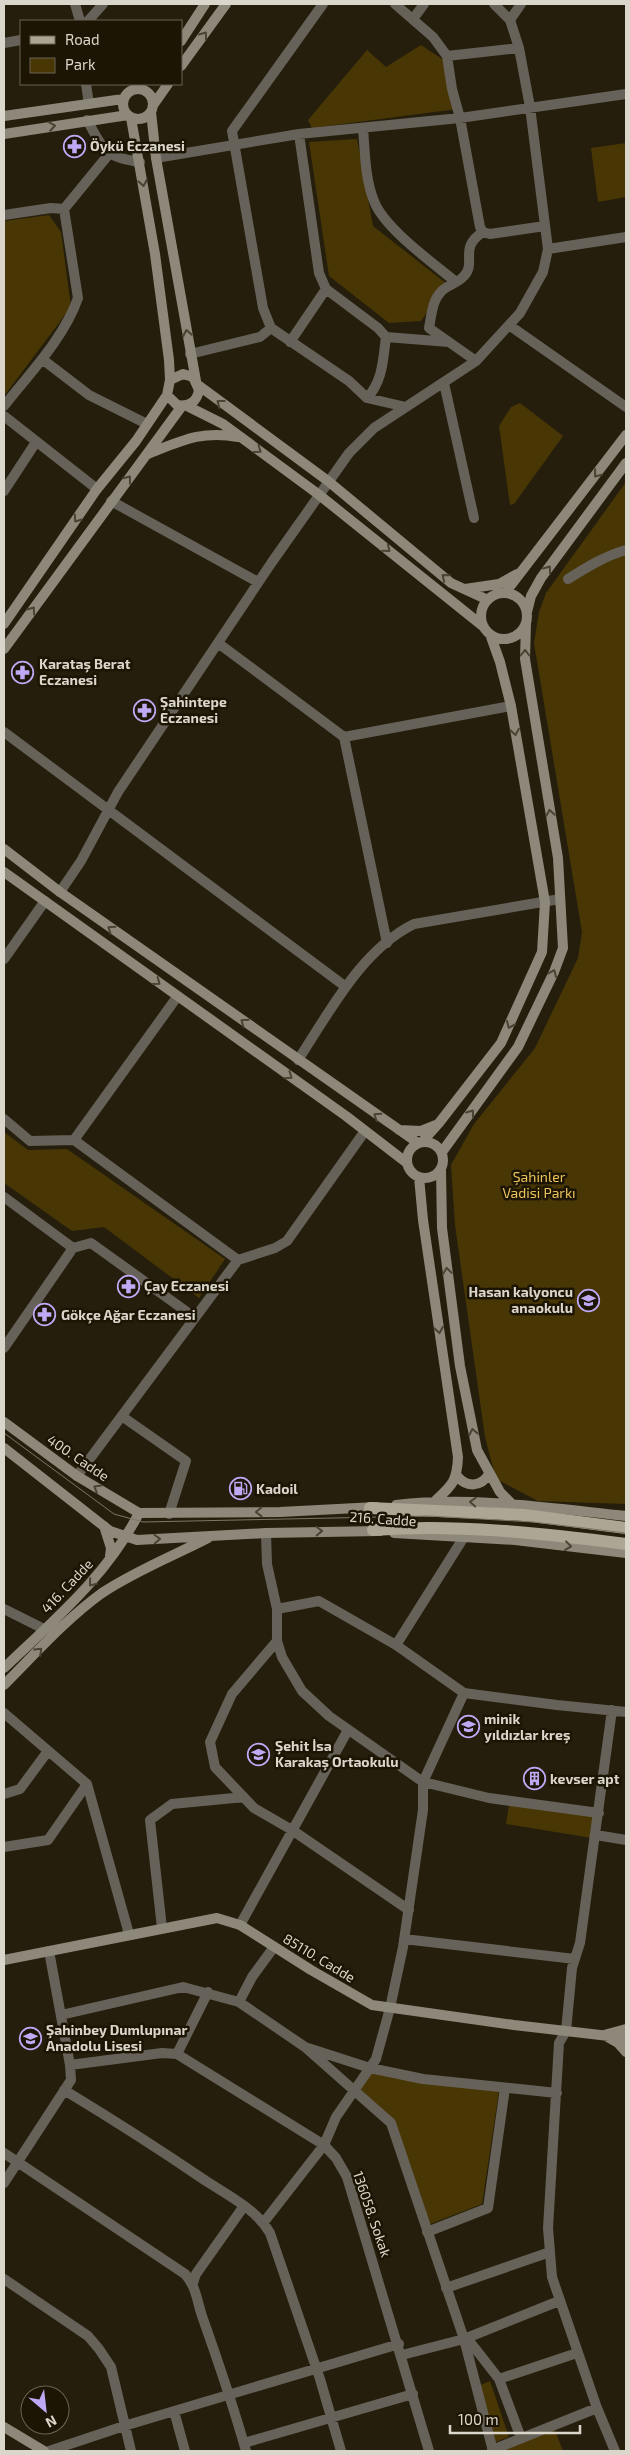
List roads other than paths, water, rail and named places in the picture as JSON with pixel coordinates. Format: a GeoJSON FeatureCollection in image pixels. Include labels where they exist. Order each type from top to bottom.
{"type":"FeatureCollection","features":[{"type":"Feature","properties":{"kind":"main road"},"geometry":{"type":"LineString","coordinates":[[370,1508],[524,1515],[626,1528]]}},
{"type":"Feature","properties":{"kind":"main road"},"geometry":{"type":"LineString","coordinates":[[373,1530],[406,1528],[485,1530],[626,1544]]}},
{"type":"Feature","properties":{"kind":"street"},"geometry":{"type":"LineString","coordinates":[[75,4],[80,20]]}},
{"type":"Feature","properties":{"kind":"street"},"geometry":{"type":"LineString","coordinates":[[89,20],[104,4]]}},
{"type":"Feature","properties":{"kind":"street"},"geometry":{"type":"LineString","coordinates":[[182,40],[206,4]]}},
{"type":"Feature","properties":{"kind":"street"},"geometry":{"type":"LineString","coordinates":[[182,65],[226,4]]}},
{"type":"Feature","properties":{"kind":"street"},"geometry":{"type":"LineString","coordinates":[[323,4],[232,131],[263,308],[271,328],[349,380],[367,398],[406,407]]}},
{"type":"Feature","properties":{"kind":"street"},"geometry":{"type":"LineString","coordinates":[[396,4],[442,47],[447,56],[452,90],[460,118],[477,219],[483,232]]}},
{"type":"Feature","properties":{"kind":"street"},"geometry":{"type":"LineString","coordinates":[[413,19],[424,4]]}},
{"type":"Feature","properties":{"kind":"street"},"geometry":{"type":"LineString","coordinates":[[60,892],[80,861],[118,792],[258,582],[348,453],[374,428],[476,361],[520,313],[543,272],[548,249],[530,107],[519,48],[510,20],[494,4]]}},
{"type":"Feature","properties":{"kind":"street"},"geometry":{"type":"LineString","coordinates":[[510,20],[521,4]]}},
{"type":"Feature","properties":{"kind":"street"},"geometry":{"type":"LineString","coordinates":[[4,43],[20,40]]}},
{"type":"Feature","properties":{"kind":"street"},"geometry":{"type":"LineString","coordinates":[[447,56],[519,48]]}},
{"type":"Feature","properties":{"kind":"street"},"geometry":{"type":"LineString","coordinates":[[86,85],[89,104]]}},
{"type":"Feature","properties":{"kind":"street"},"geometry":{"type":"LineString","coordinates":[[4,134],[87,120],[129,116],[144,118],[167,85]]}},
{"type":"Feature","properties":{"kind":"street"},"geometry":{"type":"LineString","coordinates":[[4,116],[123,99],[132,89],[144,86],[152,96],[156,158],[198,395],[164,428],[148,454],[111,501],[4,650]]}},
{"type":"Feature","properties":{"kind":"street"},"geometry":{"type":"LineString","coordinates":[[156,158],[299,134],[460,118],[626,94]]}},
{"type":"Feature","properties":{"kind":"street"},"geometry":{"type":"LineString","coordinates":[[4,623],[97,489],[167,395],[170,380],[155,254],[140,162],[129,116],[123,108],[123,99]]}},
{"type":"Feature","properties":{"kind":"street"},"geometry":{"type":"LineString","coordinates":[[87,120],[105,152],[120,159],[140,162]]}},
{"type":"Feature","properties":{"kind":"street"},"geometry":{"type":"LineString","coordinates":[[363,128],[370,188],[380,213],[391,226],[456,282]]}},
{"type":"Feature","properties":{"kind":"street"},"geometry":{"type":"LineString","coordinates":[[299,134],[319,273],[326,289],[378,328],[386,337],[452,343]]}},
{"type":"Feature","properties":{"kind":"street"},"geometry":{"type":"LineString","coordinates":[[4,406],[42,359],[74,312],[78,298],[64,209],[110,154]]}},
{"type":"Feature","properties":{"kind":"street"},"geometry":{"type":"LineString","coordinates":[[4,215],[51,208],[64,209]]}},
{"type":"Feature","properties":{"kind":"street"},"geometry":{"type":"LineString","coordinates":[[476,361],[429,328],[436,298],[445,288],[465,276],[473,238],[483,232],[500,233],[545,226]]}},
{"type":"Feature","properties":{"kind":"street"},"geometry":{"type":"LineString","coordinates":[[548,249],[626,237]]}},
{"type":"Feature","properties":{"kind":"street"},"geometry":{"type":"LineString","coordinates":[[290,342],[326,289]]}},
{"type":"Feature","properties":{"kind":"street"},"geometry":{"type":"LineString","coordinates":[[509,325],[626,407]]}},
{"type":"Feature","properties":{"kind":"street"},"geometry":{"type":"LineString","coordinates":[[190,354],[260,337],[271,328]]}},
{"type":"Feature","properties":{"kind":"street"},"geometry":{"type":"LineString","coordinates":[[367,398],[374,390],[380,378],[386,337]]}},
{"type":"Feature","properties":{"kind":"street"},"geometry":{"type":"LineString","coordinates":[[42,359],[89,395],[147,424]]}},
{"type":"Feature","properties":{"kind":"street"},"geometry":{"type":"LineString","coordinates":[[170,380],[183,374],[197,383],[328,481],[451,583],[488,600]]}},
{"type":"Feature","properties":{"kind":"street"},"geometry":{"type":"LineString","coordinates":[[444,383],[474,518]]}},
{"type":"Feature","properties":{"kind":"street"},"geometry":{"type":"LineString","coordinates":[[167,395],[173,403],[185,406],[223,424],[318,494],[499,638],[508,639],[522,630],[526,623]]}},
{"type":"Feature","properties":{"kind":"street"},"geometry":{"type":"LineString","coordinates":[[4,416],[97,489]]}},
{"type":"Feature","properties":{"kind":"street"},"geometry":{"type":"LineString","coordinates":[[148,454],[196,435],[219,433],[242,438]]}},
{"type":"Feature","properties":{"kind":"street"},"geometry":{"type":"LineString","coordinates":[[505,593],[626,435]]}},
{"type":"Feature","properties":{"kind":"street"},"geometry":{"type":"LineString","coordinates":[[4,491],[36,442]]}},
{"type":"Feature","properties":{"kind":"street"},"geometry":{"type":"LineString","coordinates":[[442,1152],[518,1047],[554,972],[563,948],[558,858],[525,659],[527,612],[530,596],[541,578],[626,463]]}},
{"type":"Feature","properties":{"kind":"street"},"geometry":{"type":"LineString","coordinates":[[111,501],[258,582]]}},
{"type":"Feature","properties":{"kind":"street"},"geometry":{"type":"LineString","coordinates":[[568,579],[597,561],[626,550]]}},
{"type":"Feature","properties":{"kind":"street"},"geometry":{"type":"LineString","coordinates":[[465,589],[499,584],[522,571]]}},
{"type":"Feature","properties":{"kind":"street"},"geometry":{"type":"LineString","coordinates":[[407,1163],[410,1149],[439,1123],[501,1044],[542,952],[545,902],[511,706],[500,662],[481,617],[483,608],[488,600],[496,594],[505,593],[514,594],[523,602],[527,612]]}},
{"type":"Feature","properties":{"kind":"street"},"geometry":{"type":"LineString","coordinates":[[218,643],[344,737],[387,943]]}},
{"type":"Feature","properties":{"kind":"street"},"geometry":{"type":"LineString","coordinates":[[344,737],[511,706]]}},
{"type":"Feature","properties":{"kind":"street"},"geometry":{"type":"LineString","coordinates":[[4,732],[108,812],[346,987]]}},
{"type":"Feature","properties":{"kind":"street"},"geometry":{"type":"LineString","coordinates":[[4,849],[60,892],[399,1130],[420,1142],[432,1142],[442,1152],[444,1161],[440,1170],[433,1177],[419,1177],[411,1172],[407,1163],[365,1131],[4,872]]}},
{"type":"Feature","properties":{"kind":"street"},"geometry":{"type":"LineString","coordinates":[[298,1060],[346,987],[398,932],[414,924],[560,899]]}},
{"type":"Feature","properties":{"kind":"street"},"geometry":{"type":"LineString","coordinates":[[4,959],[45,901]]}},
{"type":"Feature","properties":{"kind":"street"},"geometry":{"type":"LineString","coordinates":[[74,1140],[177,997]]}},
{"type":"Feature","properties":{"kind":"street"},"geometry":{"type":"LineString","coordinates":[[4,1119],[30,1140],[74,1140],[238,1260]]}},
{"type":"Feature","properties":{"kind":"street"},"geometry":{"type":"LineString","coordinates":[[399,1130],[421,1131],[439,1123]]}},
{"type":"Feature","properties":{"kind":"street"},"geometry":{"type":"LineString","coordinates":[[77,1476],[238,1260],[276,1248],[287,1241],[365,1131]]}},
{"type":"Feature","properties":{"kind":"street"},"geometry":{"type":"LineString","coordinates":[[440,1170],[442,1228],[460,1366],[477,1450],[500,1492],[512,1504]]}},
{"type":"Feature","properties":{"kind":"street"},"geometry":{"type":"LineString","coordinates":[[419,1177],[423,1220],[458,1457],[457,1476],[449,1488],[436,1500]]}},
{"type":"Feature","properties":{"kind":"street"},"geometry":{"type":"LineString","coordinates":[[4,1197],[73,1248]]}},
{"type":"Feature","properties":{"kind":"street"},"geometry":{"type":"LineString","coordinates":[[4,1348],[73,1248],[91,1243],[194,1317]]}},
{"type":"Feature","properties":{"kind":"street"},"geometry":{"type":"LineString","coordinates":[[123,1416],[186,1462],[169,1514]]}},
{"type":"Feature","properties":{"kind":"street","name":"400. Cadde"},"geometry":{"type":"LineString","coordinates":[[4,1422],[77,1476],[139,1513]]}},
{"type":"Feature","properties":{"kind":"street"},"geometry":{"type":"LineString","coordinates":[[4,1448],[107,1528],[111,1548],[106,1564]]}},
{"type":"Feature","properties":{"kind":"street"},"geometry":{"type":"LineString","coordinates":[[457,1476],[462,1482],[473,1485],[484,1481],[489,1474]]}},
{"type":"Feature","properties":{"kind":"street","name":"216. Cadde"},"geometry":{"type":"LineString","coordinates":[[139,1513],[169,1514],[370,1508],[436,1500],[512,1504],[626,1516]]}},
{"type":"Feature","properties":{"kind":"street","name":"416. Cadde"},"geometry":{"type":"LineString","coordinates":[[4,1668],[86,1590],[106,1564],[139,1513]]}},
{"type":"Feature","properties":{"kind":"street","name":"216. Cadde"},"geometry":{"type":"LineString","coordinates":[[107,1528],[136,1540],[266,1533],[373,1530],[412,1535],[515,1540],[626,1552]]}},
{"type":"Feature","properties":{"kind":"street"},"geometry":{"type":"LineString","coordinates":[[266,1533],[267,1564],[277,1609],[277,1641],[288,1670],[302,1691],[329,1716],[423,1782],[489,1798],[599,1813]]}},
{"type":"Feature","properties":{"kind":"street"},"geometry":{"type":"LineString","coordinates":[[4,1685],[71,1620],[103,1593],[148,1567],[211,1536]]}},
{"type":"Feature","properties":{"kind":"street"},"geometry":{"type":"LineString","coordinates":[[396,1645],[464,1537]]}},
{"type":"Feature","properties":{"kind":"street"},"geometry":{"type":"LineString","coordinates":[[277,1609],[319,1601],[396,1645],[464,1693],[626,1712]]}},
{"type":"Feature","properties":{"kind":"street"},"geometry":{"type":"LineString","coordinates":[[4,1609],[44,1630]]}},
{"type":"Feature","properties":{"kind":"street"},"geometry":{"type":"LineString","coordinates":[[277,1641],[232,1694],[210,1742],[215,1767],[254,1808],[292,1830],[409,1910]]}},
{"type":"Feature","properties":{"kind":"street"},"geometry":{"type":"LineString","coordinates":[[264,2222],[324,2145],[336,2117],[376,2059],[390,2008],[409,1910],[423,1810],[423,1782],[464,1693]]}},
{"type":"Feature","properties":{"kind":"street"},"geometry":{"type":"LineString","coordinates":[[612,1710],[580,1943],[572,1968],[566,2031],[559,2042],[548,2228],[552,2276],[559,2301],[597,2408],[615,2451]]}},
{"type":"Feature","properties":{"kind":"street"},"geometry":{"type":"LineString","coordinates":[[4,1714],[87,1784],[129,1934]]}},
{"type":"Feature","properties":{"kind":"street"},"geometry":{"type":"LineString","coordinates":[[240,1924],[348,1730]]}},
{"type":"Feature","properties":{"kind":"street"},"geometry":{"type":"LineString","coordinates":[[4,1794],[20,1789],[48,1751]]}},
{"type":"Feature","properties":{"kind":"street"},"geometry":{"type":"LineString","coordinates":[[4,1846],[48,1840],[87,1784]]}},
{"type":"Feature","properties":{"kind":"street"},"geometry":{"type":"LineString","coordinates":[[162,1928],[150,1820],[172,1804],[244,1797]]}},
{"type":"Feature","properties":{"kind":"street"},"geometry":{"type":"LineString","coordinates":[[596,1835],[626,1840]]}},
{"type":"Feature","properties":{"kind":"street","name":"85110. Cadde"},"geometry":{"type":"LineString","coordinates":[[4,1960],[217,1918],[240,1924],[274,1947],[372,2005],[626,2038]]}},
{"type":"Feature","properties":{"kind":"street"},"geometry":{"type":"LineString","coordinates":[[404,1939],[575,1959]]}},
{"type":"Feature","properties":{"kind":"street"},"geometry":{"type":"LineString","coordinates":[[239,2002],[252,1977],[274,1947]]}},
{"type":"Feature","properties":{"kind":"street"},"geometry":{"type":"LineString","coordinates":[[4,2183],[16,2161],[70,2080],[70,2065],[49,1950]]}},
{"type":"Feature","properties":{"kind":"street"},"geometry":{"type":"LineString","coordinates":[[61,2015],[183,1987],[208,1992],[239,2002],[304,2047],[391,2123],[446,2288],[465,2338],[492,2451],[597,2408]]}},
{"type":"Feature","properties":{"kind":"street"},"geometry":{"type":"LineString","coordinates":[[70,2065],[162,2053],[177,2054],[208,1992]]}},
{"type":"Feature","properties":{"kind":"street"},"geometry":{"type":"LineString","coordinates":[[604,2035],[626,2029]]}},
{"type":"Feature","properties":{"kind":"street"},"geometry":{"type":"LineString","coordinates":[[604,2035],[618,2043],[626,2052]]}},
{"type":"Feature","properties":{"kind":"street"},"geometry":{"type":"LineString","coordinates":[[304,2047],[370,2068],[424,2080],[557,2093]]}},
{"type":"Feature","properties":{"kind":"street","name":"136058. Sokak"},"geometry":{"type":"LineString","coordinates":[[177,2054],[324,2145],[336,2158],[347,2178],[430,2451]]}},
{"type":"Feature","properties":{"kind":"street"},"geometry":{"type":"LineString","coordinates":[[428,2232],[488,2208],[505,2088]]}},
{"type":"Feature","properties":{"kind":"street"},"geometry":{"type":"LineString","coordinates":[[64,2090],[144,2139],[244,2206],[264,2222],[317,2370],[341,2451]]}},
{"type":"Feature","properties":{"kind":"street"},"geometry":{"type":"LineString","coordinates":[[4,2153],[185,2274],[193,2283],[197,2302],[230,2394],[245,2447],[331,2418],[413,2394]]}},
{"type":"Feature","properties":{"kind":"street"},"geometry":{"type":"LineString","coordinates":[[193,2283],[196,2274],[244,2206]]}},
{"type":"Feature","properties":{"kind":"street"},"geometry":{"type":"LineString","coordinates":[[446,2288],[550,2252]]}},
{"type":"Feature","properties":{"kind":"street"},"geometry":{"type":"LineString","coordinates":[[4,2279],[88,2336],[100,2349],[111,2367],[131,2451]]}},
{"type":"Feature","properties":{"kind":"street"},"geometry":{"type":"LineString","coordinates":[[402,2356],[465,2338],[559,2301]]}},
{"type":"Feature","properties":{"kind":"street"},"geometry":{"type":"LineString","coordinates":[[465,2338],[499,2379],[521,2438]]}},
{"type":"Feature","properties":{"kind":"street"},"geometry":{"type":"LineString","coordinates":[[49,2451],[124,2426],[317,2370],[398,2344]]}},
{"type":"Feature","properties":{"kind":"street"},"geometry":{"type":"LineString","coordinates":[[499,2379],[577,2353]]}},
{"type":"Feature","properties":{"kind":"street"},"geometry":{"type":"LineString","coordinates":[[174,2411],[186,2451]]}},
{"type":"Feature","properties":{"kind":"street"},"geometry":{"type":"LineString","coordinates":[[4,2427],[44,2451]]}},
{"type":"Feature","properties":{"kind":"tram line"},"geometry":{"type":"LineString","coordinates":[[4,1433],[114,1514],[143,1522],[429,1516],[533,1522],[626,1533]]}},
{"type":"Feature","properties":{"kind":"place","name":"Öykü Eczanesi"},"geometry":{"type":"Point","coordinates":[74,146]}},
{"type":"Feature","properties":{"kind":"place","name":"Karataş Berat Eczanesi"},"geometry":{"type":"Point","coordinates":[23,672]}},
{"type":"Feature","properties":{"kind":"place","name":"Şahintepe Eczanesi"},"geometry":{"type":"Point","coordinates":[144,710]}},
{"type":"Feature","properties":{"kind":"place","name":"Çay Eczanesi"},"geometry":{"type":"Point","coordinates":[128,1286]}},
{"type":"Feature","properties":{"kind":"place","name":"Hasan kalyoncu anaokulu"},"geometry":{"type":"Point","coordinates":[589,1300]}},
{"type":"Feature","properties":{"kind":"place","name":"Gökçe Ağar Eczanesi"},"geometry":{"type":"Point","coordinates":[45,1315]}},
{"type":"Feature","properties":{"kind":"place","name":"Kadoil"},"geometry":{"type":"Point","coordinates":[240,1489]}},
{"type":"Feature","properties":{"kind":"place","name":"minik yıldızlar kreş"},"geometry":{"type":"Point","coordinates":[468,1727]}},
{"type":"Feature","properties":{"kind":"place","name":"Şehit İsa Karakaş Ortaokulu"},"geometry":{"type":"Point","coordinates":[259,1754]}},
{"type":"Feature","properties":{"kind":"place","name":"kevser apt"},"geometry":{"type":"Point","coordinates":[534,1779]}},
{"type":"Feature","properties":{"kind":"place","name":"Şahinbey Dumlupınar Anadolu Lisesi"},"geometry":{"type":"Point","coordinates":[30,2038]}},
{"type":"Feature","properties":{"kind":"park label","name":"Şahinler Vadisi Parkı"},"geometry":{"type":"Point","coordinates":[539,1186]}}]}
